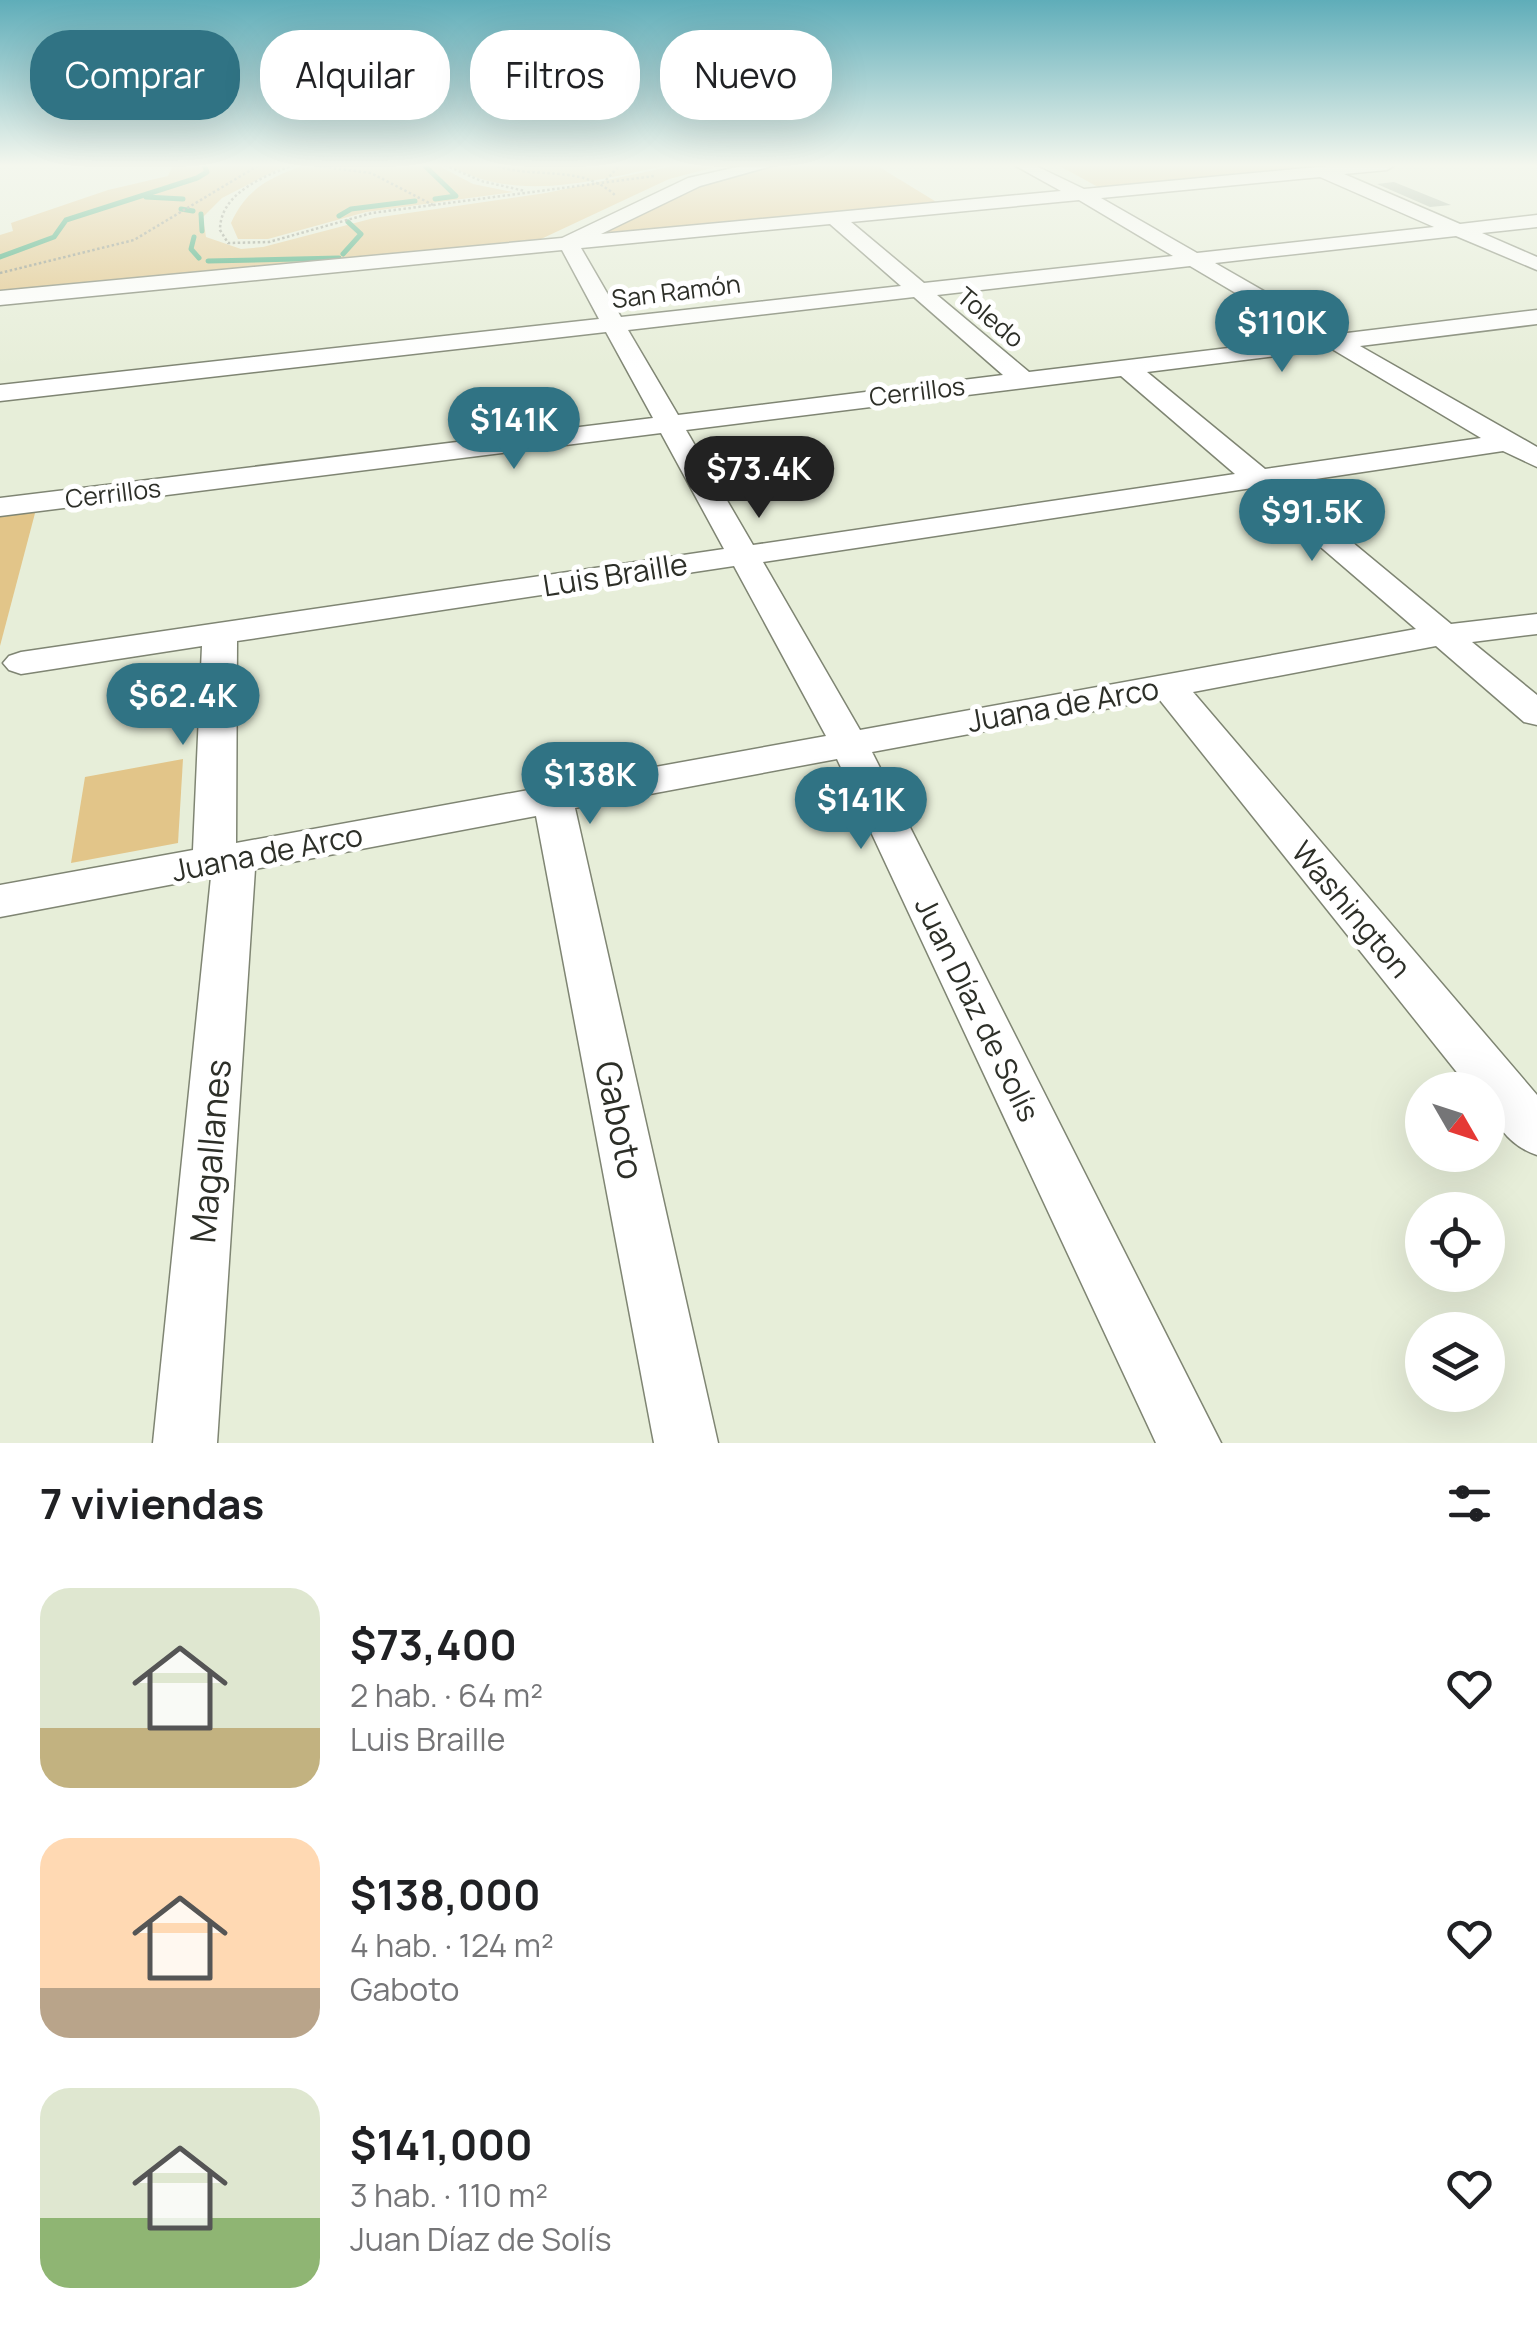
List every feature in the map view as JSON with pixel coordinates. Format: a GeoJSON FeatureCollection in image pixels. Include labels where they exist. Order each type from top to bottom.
{"type":"FeatureCollection","features":[{"type":"Feature","properties":{"kind":"street"},"geometry":{"type":"LineString","coordinates":[[568,243],[590,232]]}},
{"type":"Feature","properties":{"kind":"street"},"geometry":{"type":"LineString","coordinates":[[0,298],[687,232]]}},
{"type":"Feature","properties":{"kind":"street","name":"Toledo"},"geometry":{"type":"LineString","coordinates":[[851,232],[1021,378]]}},
{"type":"Feature","properties":{"kind":"street"},"geometry":{"type":"LineString","coordinates":[[1148,232],[1537,459]]}},
{"type":"Feature","properties":{"kind":"street","name":"San Ramón"},"geometry":{"type":"LineString","coordinates":[[0,393],[1428,232]]}},
{"type":"Feature","properties":{"kind":"street"},"geometry":{"type":"LineString","coordinates":[[1465,232],[1537,264]]}},
{"type":"Feature","properties":{"kind":"street","name":"Juan Díaz de Solís"},"geometry":{"type":"LineString","coordinates":[[568,243],[849,744],[1189,1443]]}},
{"type":"Feature","properties":{"kind":"street","name":"Cerrillos"},"geometry":{"type":"LineString","coordinates":[[0,507],[1537,317]]}},
{"type":"Feature","properties":{"kind":"street"},"geometry":{"type":"LineString","coordinates":[[1505,321],[1537,336]]}},
{"type":"Feature","properties":{"kind":"street"},"geometry":{"type":"LineString","coordinates":[[1126,366],[1537,714]]}},
{"type":"Feature","properties":{"kind":"street","name":"Luis Braille"},"geometry":{"type":"LineString","coordinates":[[20,663],[1507,442]]}},
{"type":"Feature","properties":{"kind":"street","name":"Juana de Arco"},"geometry":{"type":"LineString","coordinates":[[0,901],[1442,634],[1537,624]]}},
{"type":"Feature","properties":{"kind":"street","name":"Magallanes"},"geometry":{"type":"LineString","coordinates":[[185,1443],[224,861],[220,634]]}},
{"type":"Feature","properties":{"kind":"street","name":"Washington"},"geometry":{"type":"LineString","coordinates":[[1167,685],[1537,1133]]}},
{"type":"Feature","properties":{"kind":"street","name":"Gaboto"},"geometry":{"type":"LineString","coordinates":[[554,798],[686,1443]]}},
{"type":"Feature","properties":{"kind":"path"},"geometry":{"type":"LineString","coordinates":[[0,273],[20,265],[127,245],[151,232]]}},
{"type":"Feature","properties":{"kind":"path"},"geometry":{"type":"LineString","coordinates":[[220,232],[228,243],[268,242],[303,232]]}},
{"type":"Feature","properties":{"kind":"shaded area"},"geometry":{"type":"Polygon","coordinates":[[[205,232],[206,237],[241,249],[319,232],[555,232],[541,239],[0,293],[0,235],[205,232]]]}},
{"type":"Feature","properties":{"kind":"shaded area"},"geometry":{"type":"Polygon","coordinates":[[[235,232],[292,232],[268,239],[238,239],[235,232]]]}},
{"type":"Feature","properties":{"kind":"shaded area"},"geometry":{"type":"Polygon","coordinates":[[[599,232],[655,232],[600,238],[593,235],[599,232]]]}},
{"type":"Feature","properties":{"kind":"shaded area"},"geometry":{"type":"Polygon","coordinates":[[[36,509],[34,517],[0,646],[0,514],[36,509]]]}},
{"type":"Feature","properties":{"kind":"shaded area"},"geometry":{"type":"Polygon","coordinates":[[[183,759],[178,843],[71,863],[85,777],[183,759]]]}},
{"type":"Feature","properties":{"kind":"waterway"},"geometry":{"type":"LineString","coordinates":[[0,257],[57,232]]}},
{"type":"Feature","properties":{"kind":"waterway"},"geometry":{"type":"LineString","coordinates":[[343,254],[359,232]]}},
{"type":"Feature","properties":{"kind":"waterway"},"geometry":{"type":"LineString","coordinates":[[194,237],[191,249],[199,258]]}},
{"type":"Feature","properties":{"kind":"waterway"},"geometry":{"type":"LineString","coordinates":[[208,261],[339,258]]}}]}
